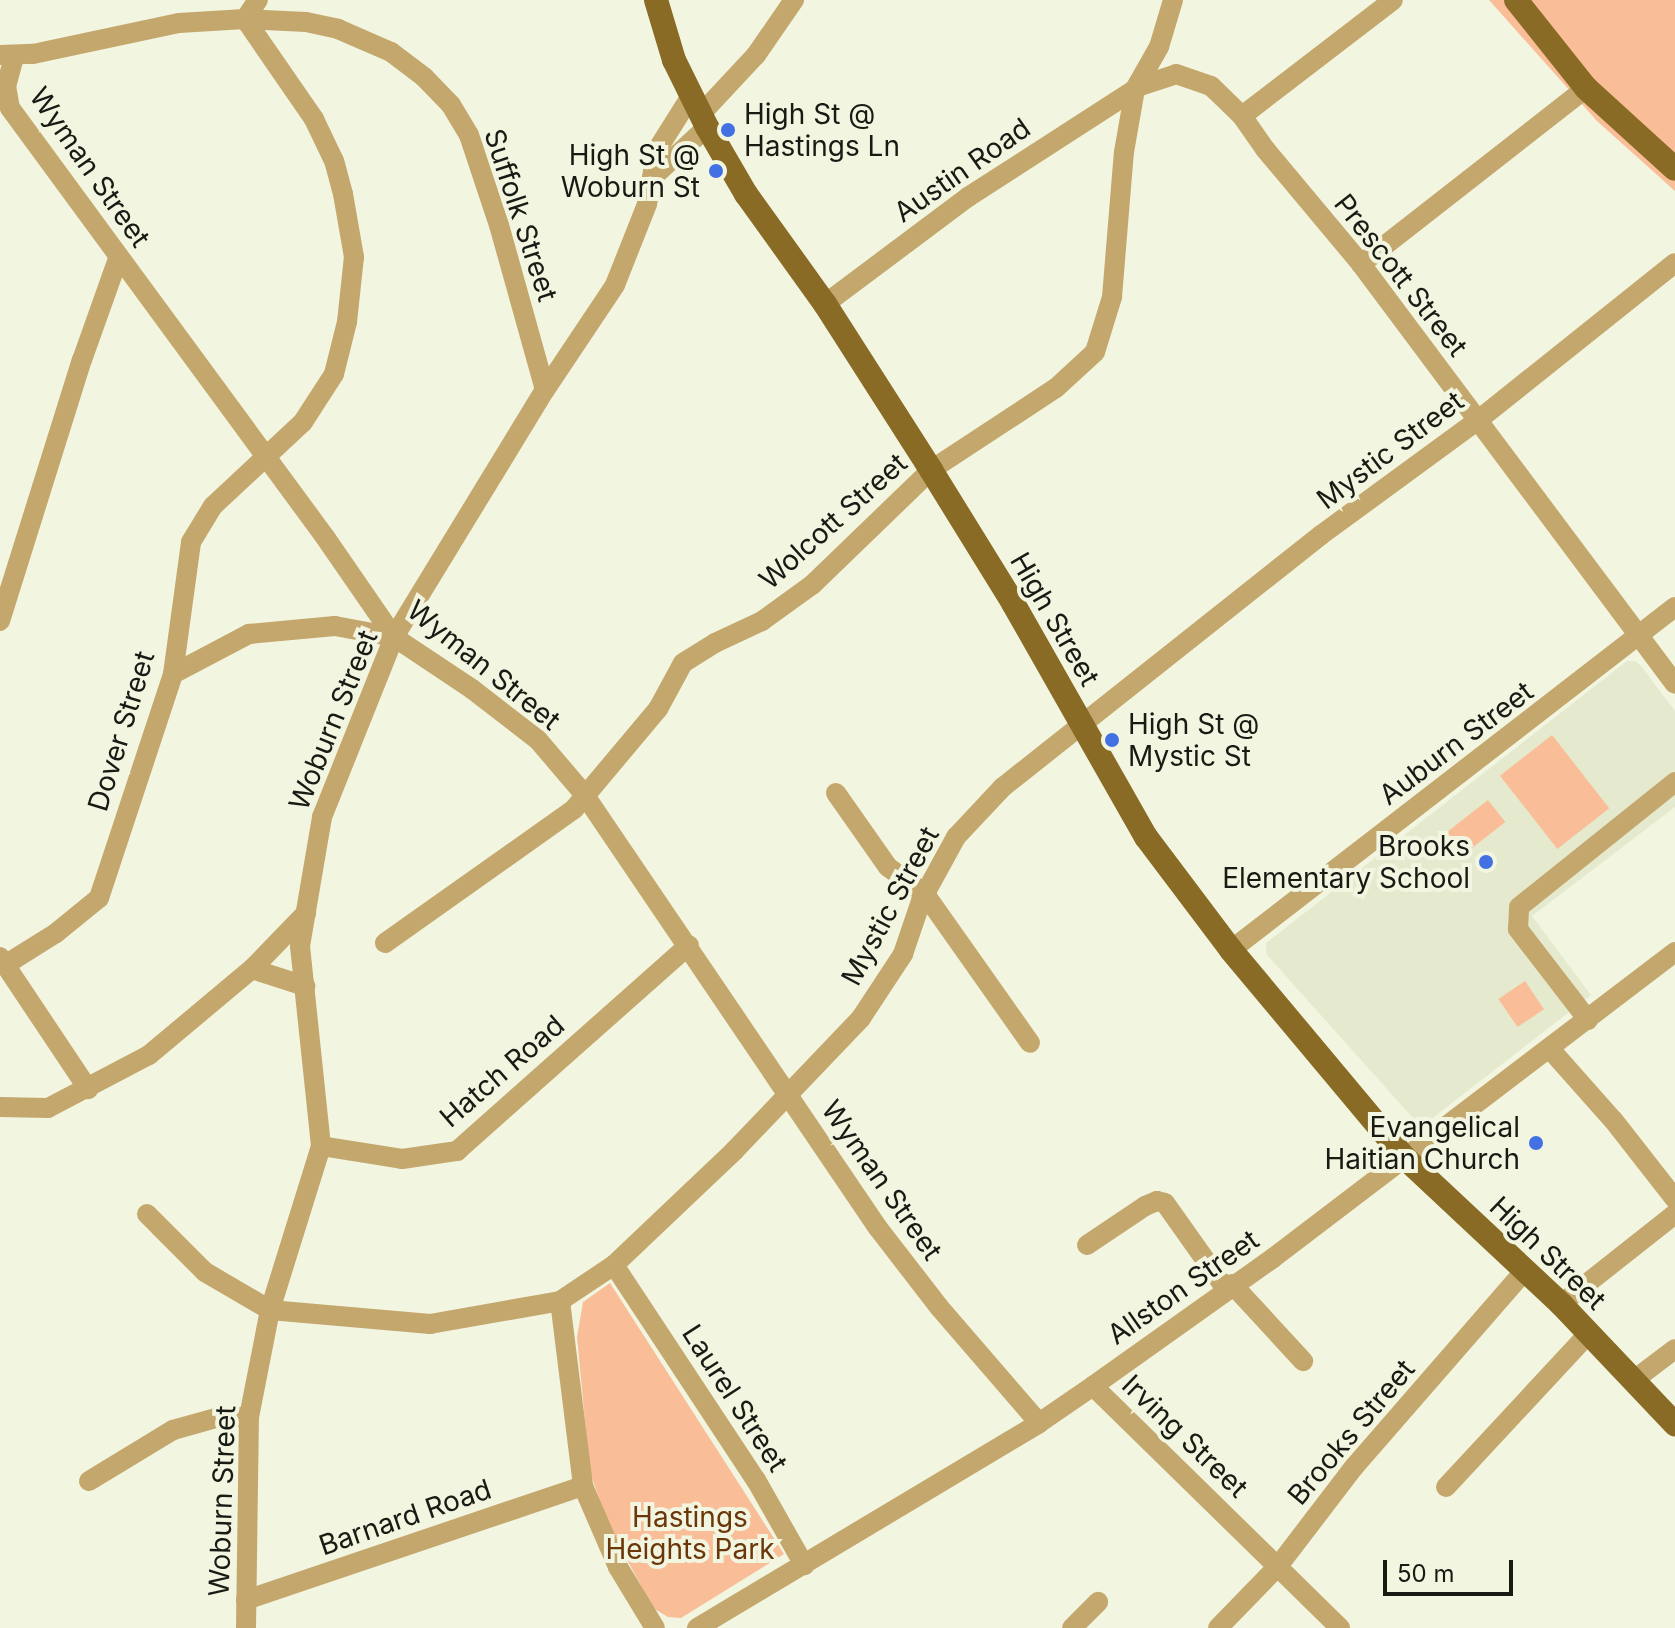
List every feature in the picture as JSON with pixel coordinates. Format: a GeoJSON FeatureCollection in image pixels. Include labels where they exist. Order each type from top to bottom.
{"type":"FeatureCollection","features":[{"type":"Feature","properties":{"kind":"main road","name":"High Street"},"geometry":{"type":"LineString","coordinates":[[656,0],[674,60],[699,113],[746,194],[825,304],[931,470],[1146,837],[1231,950],[1405,1158],[1561,1304],[1675,1424]]}},
{"type":"Feature","properties":{"kind":"main road"},"geometry":{"type":"LineString","coordinates":[[1516,0],[1586,88],[1675,169]]}},
{"type":"Feature","properties":{"kind":"street"},"geometry":{"type":"LineString","coordinates":[[245,19],[258,0]]}},
{"type":"Feature","properties":{"kind":"street"},"geometry":{"type":"LineString","coordinates":[[653,177],[699,113],[756,55],[794,0]]}},
{"type":"Feature","properties":{"kind":"street"},"geometry":{"type":"LineString","coordinates":[[1135,89],[1159,47],[1173,0]]}},
{"type":"Feature","properties":{"kind":"street"},"geometry":{"type":"LineString","coordinates":[[1242,116],[1393,0]]}},
{"type":"Feature","properties":{"kind":"street","name":"Suffolk Street"},"geometry":{"type":"LineString","coordinates":[[7,56],[179,23],[245,19],[306,22],[391,52],[424,77],[451,105],[469,135],[483,171],[545,390]]}},
{"type":"Feature","properties":{"kind":"street","name":"Dover Street"},"geometry":{"type":"LineString","coordinates":[[3,961],[56,933],[99,898],[142,760],[173,674],[191,542],[213,506],[303,422],[334,374],[347,322],[354,257],[334,161],[314,119],[245,19]]}},
{"type":"Feature","properties":{"kind":"street","name":"Wyman Street"},"geometry":{"type":"LineString","coordinates":[[7,56],[6,86],[10,108],[394,637],[472,689],[538,740],[584,794],[887,1239],[939,1307],[1039,1423]]}},
{"type":"Feature","properties":{"kind":"street","name":"Prescott Street"},"geometry":{"type":"LineString","coordinates":[[1135,89],[1176,74],[1211,86],[1242,116],[1265,149],[1361,264],[1675,684]]}},
{"type":"Feature","properties":{"kind":"street"},"geometry":{"type":"LineString","coordinates":[[1361,264],[1586,88]]}},
{"type":"Feature","properties":{"kind":"street","name":"Austin Road"},"geometry":{"type":"LineString","coordinates":[[825,304],[968,197],[1135,89]]}},
{"type":"Feature","properties":{"kind":"street","name":"Wolcott Street"},"geometry":{"type":"LineString","coordinates":[[385,943],[574,809],[584,794],[621,757],[658,709],[683,663],[715,643],[762,621],[812,585],[931,470],[1056,388],[1095,352],[1112,297],[1124,152],[1135,89]]}},
{"type":"Feature","properties":{"kind":"street","name":"Woburn Street"},"geometry":{"type":"LineString","coordinates":[[246,1628],[249,1417],[270,1310],[321,1146],[300,946],[322,817],[394,637],[545,390],[615,285],[634,244],[653,177],[657,150],[699,113]]}},
{"type":"Feature","properties":{"kind":"street"},"geometry":{"type":"LineString","coordinates":[[0,621],[82,360],[118,259]]}},
{"type":"Feature","properties":{"kind":"street","name":"Mystic Street"},"geometry":{"type":"LineString","coordinates":[[270,1310],[430,1324],[560,1301],[614,1265],[861,1018],[903,954],[925,894],[956,837],[1003,787],[1321,535],[1477,421],[1675,263]]}},
{"type":"Feature","properties":{"kind":"street","name":"Auburn Street"},"geometry":{"type":"LineString","coordinates":[[1231,950],[1675,607]]}},
{"type":"Feature","properties":{"kind":"street"},"geometry":{"type":"LineString","coordinates":[[173,674],[249,634],[335,626],[394,637]]}},
{"type":"Feature","properties":{"kind":"street"},"geometry":{"type":"LineString","coordinates":[[1588,1020],[1518,929],[1519,907],[1675,782]]}},
{"type":"Feature","properties":{"kind":"street"},"geometry":{"type":"LineString","coordinates":[[836,793],[888,867],[925,894],[1030,1043]]}},
{"type":"Feature","properties":{"kind":"street"},"geometry":{"type":"LineString","coordinates":[[0,1107],[48,1108],[149,1055],[252,969],[306,913]]}},
{"type":"Feature","properties":{"kind":"street","name":"Hatch Road"},"geometry":{"type":"LineString","coordinates":[[321,1146],[402,1159],[457,1151],[689,945]]}},
{"type":"Feature","properties":{"kind":"street","name":"Allston Street"},"geometry":{"type":"LineString","coordinates":[[697,1628],[1039,1423],[1093,1386],[1273,1258],[1675,952]]}},
{"type":"Feature","properties":{"kind":"street"},"geometry":{"type":"LineString","coordinates":[[3,961],[88,1089]]}},
{"type":"Feature","properties":{"kind":"street"},"geometry":{"type":"LineString","coordinates":[[252,969],[305,986]]}},
{"type":"Feature","properties":{"kind":"street"},"geometry":{"type":"LineString","coordinates":[[1550,1049],[1614,1121],[1675,1199]]}},
{"type":"Feature","properties":{"kind":"street"},"geometry":{"type":"LineString","coordinates":[[1087,1245],[1145,1206],[1157,1201],[1165,1203],[1229,1287],[1303,1361]]}},
{"type":"Feature","properties":{"kind":"street"},"geometry":{"type":"LineString","coordinates":[[147,1214],[205,1272],[270,1310]]}},
{"type":"Feature","properties":{"kind":"street"},"geometry":{"type":"LineString","coordinates":[[1561,1304],[1675,1214]]}},
{"type":"Feature","properties":{"kind":"street","name":"Laurel Street"},"geometry":{"type":"LineString","coordinates":[[614,1265],[756,1480],[804,1565]]}},
{"type":"Feature","properties":{"kind":"street","name":"Brooks Street"},"geometry":{"type":"LineString","coordinates":[[1218,1628],[1279,1565],[1354,1467],[1525,1270]]}},
{"type":"Feature","properties":{"kind":"street"},"geometry":{"type":"LineString","coordinates":[[560,1301],[583,1486],[618,1567],[655,1628]]}},
{"type":"Feature","properties":{"kind":"street"},"geometry":{"type":"LineString","coordinates":[[1446,1487],[1588,1334]]}},
{"type":"Feature","properties":{"kind":"street"},"geometry":{"type":"LineString","coordinates":[[1634,1380],[1675,1349]]}},
{"type":"Feature","properties":{"kind":"street","name":"Irving Street"},"geometry":{"type":"LineString","coordinates":[[1093,1386],[1340,1628]]}},
{"type":"Feature","properties":{"kind":"street"},"geometry":{"type":"LineString","coordinates":[[89,1481],[173,1430],[216,1418],[249,1417]]}},
{"type":"Feature","properties":{"kind":"street","name":"Barnard Road"},"geometry":{"type":"LineString","coordinates":[[246,1600],[583,1486]]}},
{"type":"Feature","properties":{"kind":"street"},"geometry":{"type":"LineString","coordinates":[[1072,1628],[1098,1602]]}},
{"type":"Feature","properties":{"kind":"shaded area","name":"Brooks Elementary School"},"geometry":{"type":"Polygon","coordinates":[[[1627,661],[1635,661],[1641,666],[1675,711],[1675,807],[1532,916],[1591,995],[1421,1127],[1267,955],[1266,943],[1627,661]]]}},
{"type":"Feature","properties":{"kind":"green space"},"geometry":{"type":"Polygon","coordinates":[[[1489,0],[1675,0],[1675,191],[1597,121],[1489,0]]]}},
{"type":"Feature","properties":{"kind":"green space"},"geometry":{"type":"Polygon","coordinates":[[[1552,735],[1609,808],[1557,849],[1500,776],[1552,735]]]}},
{"type":"Feature","properties":{"kind":"green space"},"geometry":{"type":"Polygon","coordinates":[[[1488,800],[1505,822],[1464,854],[1447,832],[1488,800]]]}},
{"type":"Feature","properties":{"kind":"green space"},"geometry":{"type":"Polygon","coordinates":[[[1525,981],[1544,1009],[1517,1027],[1498,999],[1525,981]]]}},
{"type":"Feature","properties":{"kind":"green space","name":"Hastings Heights Park"},"geometry":{"type":"Polygon","coordinates":[[[610,1283],[784,1554],[681,1618],[668,1617],[653,1608],[610,1528],[590,1473],[577,1337],[583,1302],[610,1283]]]}},
{"type":"Feature","properties":{"kind":"place","name":"High St @ Hastings Ln"},"geometry":{"type":"Point","coordinates":[728,130]}},
{"type":"Feature","properties":{"kind":"place","name":"High St @ Woburn St"},"geometry":{"type":"Point","coordinates":[716,171]}},
{"type":"Feature","properties":{"kind":"place","name":"High St @ Mystic St"},"geometry":{"type":"Point","coordinates":[1112,740]}},
{"type":"Feature","properties":{"kind":"place","name":"Brooks Elementary School"},"geometry":{"type":"Point","coordinates":[1486,862]}},
{"type":"Feature","properties":{"kind":"place","name":"Evangelical Haitian Church"},"geometry":{"type":"Point","coordinates":[1536,1143]}}]}
